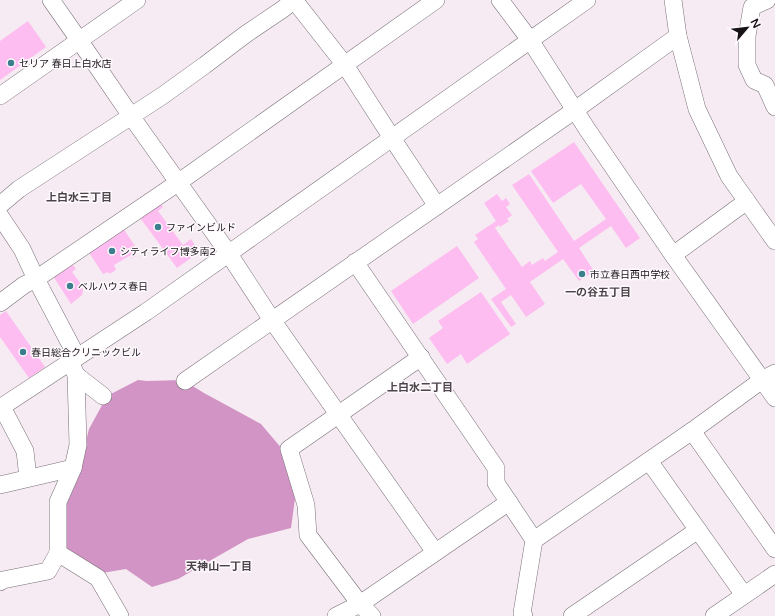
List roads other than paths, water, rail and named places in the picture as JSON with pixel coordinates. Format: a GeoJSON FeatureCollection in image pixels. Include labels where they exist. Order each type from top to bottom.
{"type":"FeatureCollection","features":[{"type":"Feature","properties":{"kind":"street"},"geometry":{"type":"LineString","coordinates":[[51,0],[229,254],[272,320],[435,552]]}},
{"type":"Feature","properties":{"kind":"street"},"geometry":{"type":"LineString","coordinates":[[0,96],[137,0]]}},
{"type":"Feature","properties":{"kind":"street"},"geometry":{"type":"LineString","coordinates":[[0,204],[19,188],[162,96],[294,0],[345,65],[437,206]]}},
{"type":"Feature","properties":{"kind":"street"},"geometry":{"type":"LineString","coordinates":[[0,303],[24,285],[36,279],[179,182],[436,0]]}},
{"type":"Feature","properties":{"kind":"street"},"geometry":{"type":"LineString","coordinates":[[500,0],[530,40],[575,110],[673,255],[769,376],[775,398]]}},
{"type":"Feature","properties":{"kind":"street"},"geometry":{"type":"LineString","coordinates":[[28,478],[25,451],[1,407],[74,364],[587,0]]}},
{"type":"Feature","properties":{"kind":"street"},"geometry":{"type":"LineString","coordinates":[[673,0],[678,36],[697,109],[729,176],[775,241]]}},
{"type":"Feature","properties":{"kind":"street"},"geometry":{"type":"LineString","coordinates":[[767,0],[752,7],[747,36],[747,65],[754,80],[770,81],[775,107]]}},
{"type":"Feature","properties":{"kind":"street"},"geometry":{"type":"LineString","coordinates":[[185,381],[575,110],[678,36]]}},
{"type":"Feature","properties":{"kind":"street"},"geometry":{"type":"LineString","coordinates":[[673,255],[747,201]]}},
{"type":"Feature","properties":{"kind":"street"},"geometry":{"type":"LineString","coordinates":[[0,216],[22,249],[74,364],[104,396]]}},
{"type":"Feature","properties":{"kind":"street"},"geometry":{"type":"LineString","coordinates":[[355,262],[496,468],[496,483],[534,540],[522,615]]}},
{"type":"Feature","properties":{"kind":"street"},"geometry":{"type":"LineString","coordinates":[[366,610],[308,535],[306,505],[289,449],[421,357]]}},
{"type":"Feature","properties":{"kind":"street"},"geometry":{"type":"LineString","coordinates":[[0,582],[3,580],[48,571],[58,553],[58,502],[73,468],[78,444],[74,364]]}},
{"type":"Feature","properties":{"kind":"street"},"geometry":{"type":"LineString","coordinates":[[534,540],[769,376]]}},
{"type":"Feature","properties":{"kind":"street"},"geometry":{"type":"LineString","coordinates":[[692,431],[775,549]]}},
{"type":"Feature","properties":{"kind":"street"},"geometry":{"type":"LineString","coordinates":[[648,461],[744,595]]}},
{"type":"Feature","properties":{"kind":"street"},"geometry":{"type":"LineString","coordinates":[[0,485],[73,468]]}},
{"type":"Feature","properties":{"kind":"street"},"geometry":{"type":"LineString","coordinates":[[336,616],[366,610],[435,552],[509,502]]}},
{"type":"Feature","properties":{"kind":"street"},"geometry":{"type":"LineString","coordinates":[[572,616],[698,530]]}},
{"type":"Feature","properties":{"kind":"street"},"geometry":{"type":"LineString","coordinates":[[58,553],[98,578],[120,616]]}},
{"type":"Feature","properties":{"kind":"street"},"geometry":{"type":"LineString","coordinates":[[714,616],[775,574]]}},
{"type":"Feature","properties":{"kind":"place","name":"セリア 春日上白水店"},"geometry":{"type":"Point","coordinates":[11,63]}},
{"type":"Feature","properties":{"kind":"place","name":"ファインビルド"},"geometry":{"type":"Point","coordinates":[158,227]}},
{"type":"Feature","properties":{"kind":"place","name":"シティライフ博多南2"},"geometry":{"type":"Point","coordinates":[112,251]}},
{"type":"Feature","properties":{"kind":"place","name":"市立春日西中学校"},"geometry":{"type":"Point","coordinates":[582,274]}},
{"type":"Feature","properties":{"kind":"place","name":"ベルハウス春日"},"geometry":{"type":"Point","coordinates":[70,286]}},
{"type":"Feature","properties":{"kind":"place","name":"春日総合クリニックビル"},"geometry":{"type":"Point","coordinates":[23,352]}},
{"type":"Feature","properties":{"kind":"district","name":"上白水三丁目"},"geometry":{"type":"Point","coordinates":[79,197]}},
{"type":"Feature","properties":{"kind":"district","name":"一の谷五丁目"},"geometry":{"type":"Point","coordinates":[598,292]}},
{"type":"Feature","properties":{"kind":"district","name":"上白水二丁目"},"geometry":{"type":"Point","coordinates":[420,387]}},
{"type":"Feature","properties":{"kind":"district","name":"天神山一丁目"},"geometry":{"type":"Point","coordinates":[219,566]}}]}
